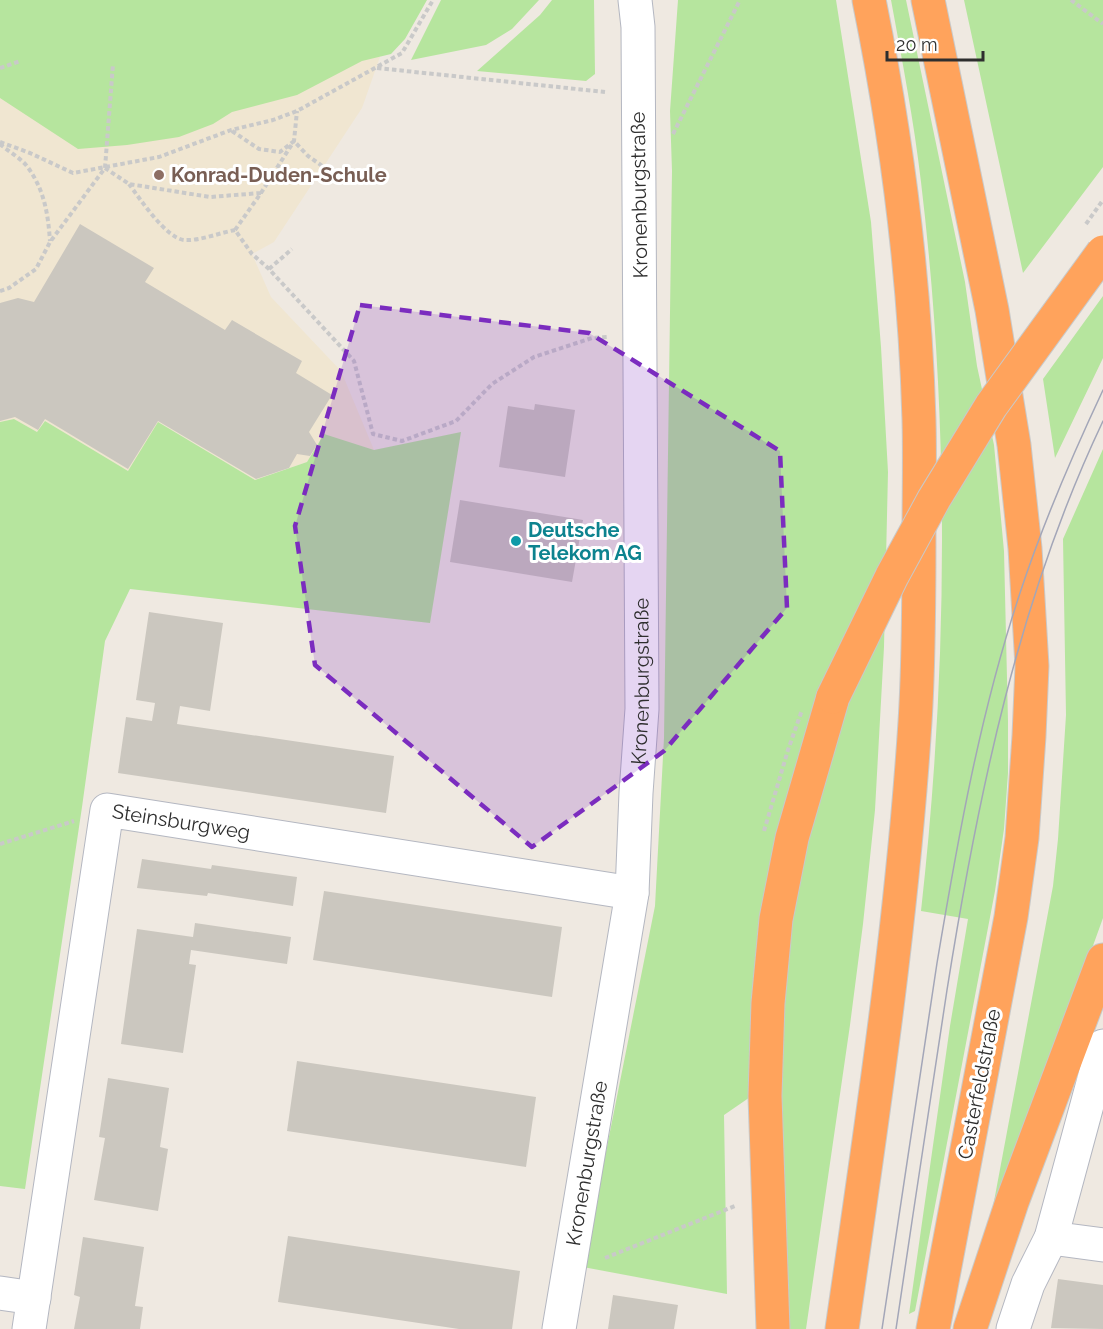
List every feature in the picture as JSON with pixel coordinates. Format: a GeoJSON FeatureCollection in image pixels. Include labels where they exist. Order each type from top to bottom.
{"type":"FeatureCollection","features":[{"type":"Feature","properties":{"kind":"highway"},"geometry":{"type":"LineString","coordinates":[[842,1329],[882,1040],[906,839],[915,720],[919,620],[919,420],[909,268],[892,130],[869,0]]}},
{"type":"Feature","properties":{"kind":"highway","name":"Casterfeldstraße"},"geometry":{"type":"LineString","coordinates":[[928,0],[992,310],[1014,445],[1025,548],[1032,666],[1022,838],[1011,917],[933,1329]]}},
{"type":"Feature","properties":{"kind":"highway"},"geometry":{"type":"LineString","coordinates":[[773,1329],[765,1096],[768,1002],[776,919],[792,838],[833,697],[892,576],[934,499],[991,406],[1103,252]]}},
{"type":"Feature","properties":{"kind":"highway"},"geometry":{"type":"LineString","coordinates":[[970,1329],[1012,1202],[1103,960]]}},
{"type":"Feature","properties":{"kind":"street","name":"Kronenburgstraße"},"geometry":{"type":"LineString","coordinates":[[559,1329],[632,894],[642,709],[639,9]]}},
{"type":"Feature","properties":{"kind":"street","name":"Steinsburgweg"},"geometry":{"type":"LineString","coordinates":[[32,1313],[107,810],[632,894]]}},
{"type":"Feature","properties":{"kind":"street"},"geometry":{"type":"LineString","coordinates":[[1013,1329],[1028,1284],[1051,1238],[1103,1046]]}},
{"type":"Feature","properties":{"kind":"street"},"geometry":{"type":"LineString","coordinates":[[1051,1238],[1103,1245]]}},
{"type":"Feature","properties":{"kind":"street"},"geometry":{"type":"LineString","coordinates":[[0,1293],[32,1313]]}},
{"type":"Feature","properties":{"kind":"path"},"geometry":{"type":"LineString","coordinates":[[0,143],[30,153],[74,173],[159,157],[231,130],[297,111],[402,53],[433,0]]}},
{"type":"Feature","properties":{"kind":"path"},"geometry":{"type":"LineString","coordinates":[[672,136],[740,0]]}},
{"type":"Feature","properties":{"kind":"path"},"geometry":{"type":"LineString","coordinates":[[1071,0],[1103,24]]}},
{"type":"Feature","properties":{"kind":"path"},"geometry":{"type":"LineString","coordinates":[[0,68],[20,61]]}},
{"type":"Feature","properties":{"kind":"path"},"geometry":{"type":"LineString","coordinates":[[0,291],[9,288],[36,269],[50,242],[105,168],[113,64]]}},
{"type":"Feature","properties":{"kind":"path"},"geometry":{"type":"LineString","coordinates":[[375,68],[606,92]]}},
{"type":"Feature","properties":{"kind":"path"},"geometry":{"type":"LineString","coordinates":[[105,168],[129,184],[159,223],[182,240],[235,230],[294,141],[297,111]]}},
{"type":"Feature","properties":{"kind":"path"},"geometry":{"type":"LineString","coordinates":[[231,130],[259,149],[280,152],[294,141]]}},
{"type":"Feature","properties":{"kind":"path"},"geometry":{"type":"LineString","coordinates":[[294,141],[308,156],[338,177]]}},
{"type":"Feature","properties":{"kind":"path"},"geometry":{"type":"LineString","coordinates":[[0,143],[25,164],[41,188],[48,215],[50,242]]}},
{"type":"Feature","properties":{"kind":"path"},"geometry":{"type":"LineString","coordinates":[[129,184],[210,197],[261,193]]}},
{"type":"Feature","properties":{"kind":"path"},"geometry":{"type":"LineString","coordinates":[[235,230],[252,254],[269,269],[354,361],[373,434],[402,441],[456,421],[492,384],[534,357],[592,338],[612,337],[640,341]]}},
{"type":"Feature","properties":{"kind":"path"},"geometry":{"type":"LineString","coordinates":[[269,269],[292,249]]}},
{"type":"Feature","properties":{"kind":"path"},"geometry":{"type":"LineString","coordinates":[[0,844],[107,810]]}},
{"type":"Feature","properties":{"kind":"path"},"geometry":{"type":"LineString","coordinates":[[568,1266],[583,1267],[735,1206]]}},
{"type":"Feature","properties":{"kind":"highlighted area"},"geometry":{"type":"Polygon","coordinates":[[[360,305],[589,333],[780,451],[787,608],[664,751],[532,847],[315,665],[295,526],[360,305]]]}},
{"type":"Feature","properties":{"kind":"shaded area","name":"Konrad-Duden-Schule"},"geometry":{"type":"Polygon","coordinates":[[[0,0],[400,0],[362,108],[274,242],[252,254],[271,297],[341,371],[374,450],[324,435],[307,462],[255,480],[160,423],[128,471],[45,421],[37,432],[14,419],[0,422],[0,0]]]}},
{"type":"Feature","properties":{"kind":"green space"},"geometry":{"type":"Polygon","coordinates":[[[0,0],[427,0],[405,39],[391,54],[362,61],[297,95],[232,112],[213,124],[179,137],[127,145],[78,149],[0,98],[0,0]]]}},
{"type":"Feature","properties":{"kind":"green space"},"geometry":{"type":"Polygon","coordinates":[[[441,0],[539,0],[512,29],[486,45],[411,60],[441,0]]]}},
{"type":"Feature","properties":{"kind":"green space"},"geometry":{"type":"Polygon","coordinates":[[[552,0],[594,0],[595,74],[586,81],[477,71],[540,15],[552,0]]]}},
{"type":"Feature","properties":{"kind":"green space"},"geometry":{"type":"Polygon","coordinates":[[[678,0],[836,0],[871,222],[888,472],[884,647],[875,810],[850,1025],[806,1329],[787,1329],[781,1182],[782,1075],[724,1115],[727,1294],[583,1267],[655,906],[664,738],[672,171],[670,111],[678,0]]]}},
{"type":"Feature","properties":{"kind":"green space"},"geometry":{"type":"Polygon","coordinates":[[[891,0],[906,0],[965,282],[977,366],[994,445],[1004,551],[1008,721],[1008,773],[1004,829],[995,891],[915,1311],[909,1314],[950,1026],[968,919],[921,911],[930,820],[941,638],[941,455],[937,364],[921,182],[891,0]]]}},
{"type":"Feature","properties":{"kind":"green space"},"geometry":{"type":"Polygon","coordinates":[[[964,0],[1103,0],[1103,167],[1023,273],[964,0]]]}},
{"type":"Feature","properties":{"kind":"green space"},"geometry":{"type":"Polygon","coordinates":[[[1103,296],[1103,358],[1055,458],[1043,379],[1103,296]]]}},
{"type":"Feature","properties":{"kind":"green space"},"geometry":{"type":"Polygon","coordinates":[[[14,419],[37,432],[45,421],[128,471],[158,422],[255,480],[307,462],[324,434],[374,450],[461,432],[430,623],[130,589],[105,641],[25,1189],[0,1186],[0,422],[14,419]]]}},
{"type":"Feature","properties":{"kind":"green space"},"geometry":{"type":"Polygon","coordinates":[[[1103,449],[1103,918],[992,1212],[1053,886],[1058,839],[1066,715],[1063,539],[1103,449]]]}},
{"type":"Feature","properties":{"kind":"building"},"geometry":{"type":"Polygon","coordinates":[[[80,224],[154,268],[145,282],[225,330],[232,320],[302,361],[296,373],[332,395],[309,432],[317,445],[310,456],[297,454],[289,468],[256,479],[158,421],[128,469],[45,419],[38,430],[15,417],[0,421],[0,303],[18,298],[34,302],[80,224]]]}},
{"type":"Feature","properties":{"kind":"building"},"geometry":{"type":"Polygon","coordinates":[[[535,404],[575,410],[565,477],[499,467],[508,406],[534,410],[535,404]]]}},
{"type":"Feature","properties":{"kind":"building","name":"Deutsche Telekom AG"},"geometry":{"type":"Polygon","coordinates":[[[460,500],[583,520],[572,582],[450,562],[460,500]]]}},
{"type":"Feature","properties":{"kind":"building"},"geometry":{"type":"Polygon","coordinates":[[[149,612],[223,623],[210,711],[180,706],[177,724],[394,756],[386,813],[118,773],[126,717],[152,721],[155,703],[136,700],[149,612]]]}},
{"type":"Feature","properties":{"kind":"building"},"geometry":{"type":"Polygon","coordinates":[[[142,859],[211,869],[212,865],[297,877],[293,906],[208,893],[207,896],[137,888],[142,859]]]}},
{"type":"Feature","properties":{"kind":"building"},"geometry":{"type":"Polygon","coordinates":[[[324,891],[562,927],[552,997],[313,960],[324,891]]]}},
{"type":"Feature","properties":{"kind":"building"},"geometry":{"type":"Polygon","coordinates":[[[195,923],[291,937],[287,964],[191,950],[189,964],[196,965],[183,1053],[121,1044],[137,929],[193,937],[195,923]]]}},
{"type":"Feature","properties":{"kind":"building"},"geometry":{"type":"Polygon","coordinates":[[[297,1061],[536,1097],[526,1167],[287,1131],[297,1061]]]}},
{"type":"Feature","properties":{"kind":"building"},"geometry":{"type":"Polygon","coordinates":[[[108,1078],[169,1088],[160,1147],[168,1149],[158,1211],[94,1200],[105,1138],[99,1137],[108,1078]]]}},
{"type":"Feature","properties":{"kind":"building"},"geometry":{"type":"Polygon","coordinates":[[[288,1236],[520,1271],[512,1329],[459,1329],[278,1302],[288,1236]]]}},
{"type":"Feature","properties":{"kind":"building"},"geometry":{"type":"Polygon","coordinates":[[[83,1237],[144,1247],[135,1306],[143,1307],[140,1329],[74,1329],[80,1297],[74,1295],[83,1237]]]}},
{"type":"Feature","properties":{"kind":"building"},"geometry":{"type":"Polygon","coordinates":[[[1058,1279],[1103,1285],[1103,1329],[1051,1328],[1058,1279]]]}},
{"type":"Feature","properties":{"kind":"building"},"geometry":{"type":"Polygon","coordinates":[[[613,1295],[678,1305],[674,1329],[608,1329],[613,1295]]]}},
{"type":"Feature","properties":{"kind":"tram line"},"geometry":{"type":"LineString","coordinates":[[882,1329],[937,963],[971,776],[993,684],[1029,567],[1058,490],[1103,390]]}},
{"type":"Feature","properties":{"kind":"tram line"},"geometry":{"type":"LineString","coordinates":[[896,1329],[959,917],[988,771],[1024,628],[1073,489],[1103,421]]}},
{"type":"Feature","properties":{"kind":"place","name":"Konrad-Duden-Schule"},"geometry":{"type":"Point","coordinates":[159,175]}},
{"type":"Feature","properties":{"kind":"place","name":"Deutsche Telekom AG"},"geometry":{"type":"Point","coordinates":[516,541]}}]}
